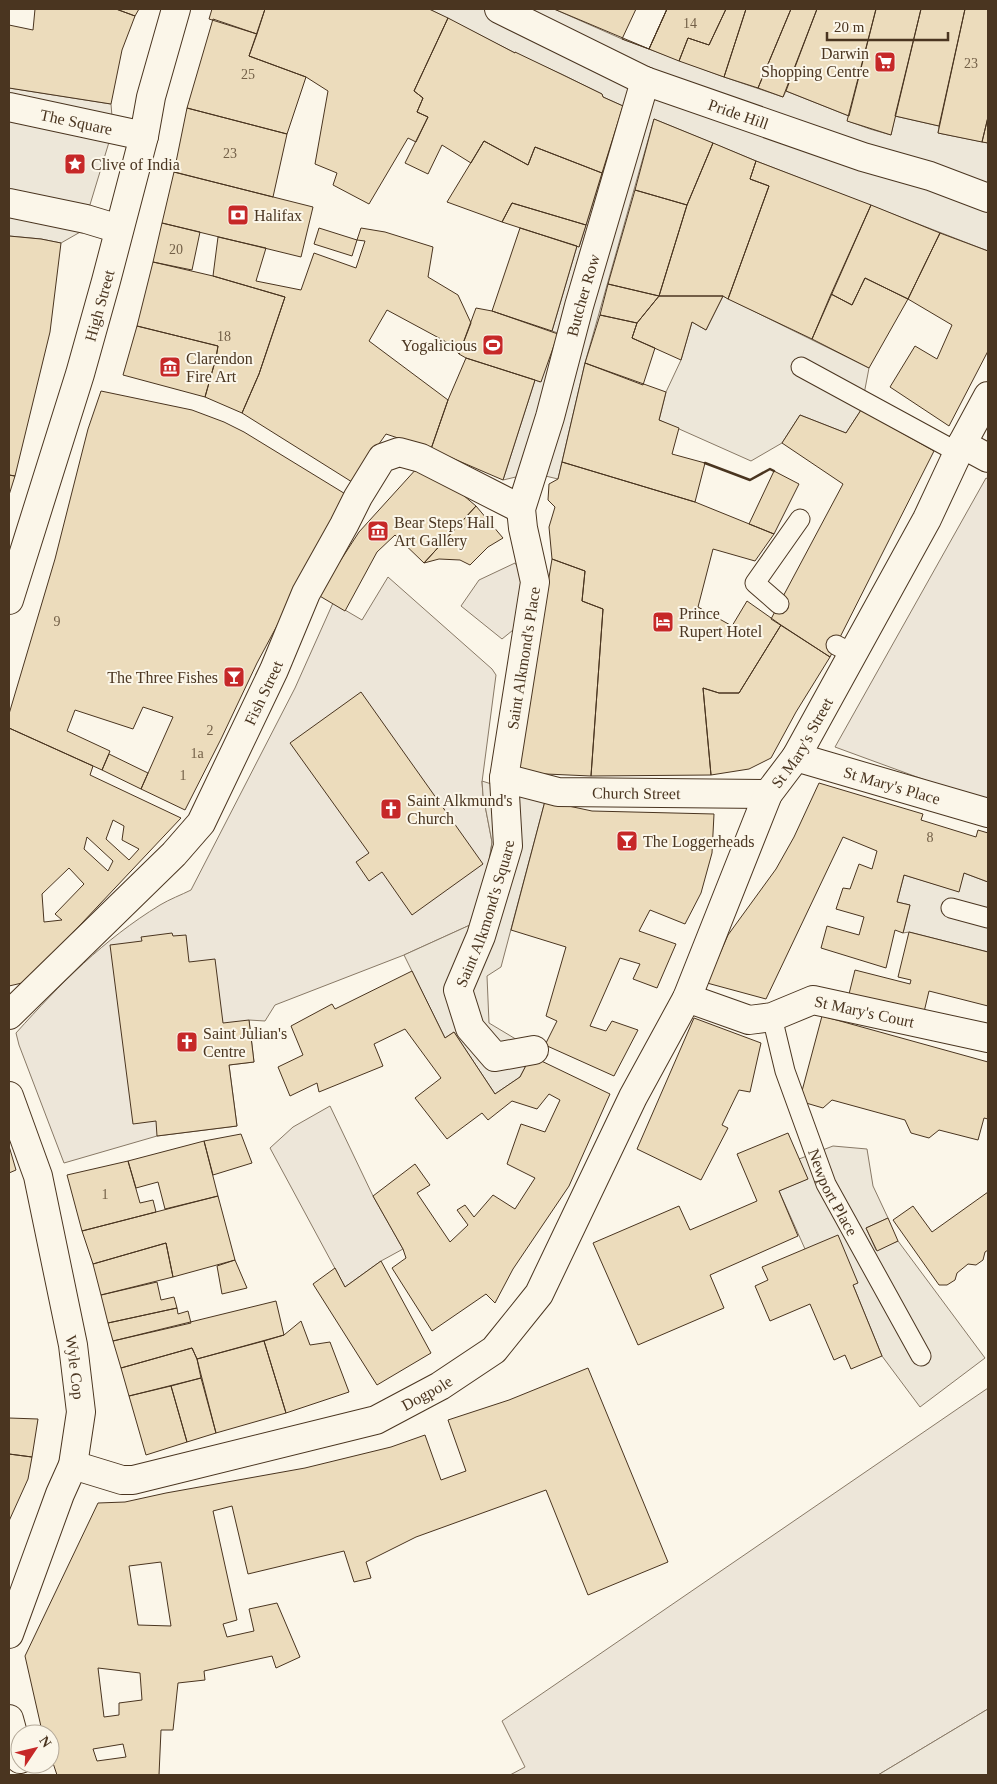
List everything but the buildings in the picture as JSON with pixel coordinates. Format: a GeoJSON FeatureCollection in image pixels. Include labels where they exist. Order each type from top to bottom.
{"type":"FeatureCollection","features":[{"type":"Feature","properties":{"kind":"street","name":"High Street"},"geometry":{"type":"LineString","coordinates":[[9,600],[80,374],[144,136],[151,97],[176,9]]}},
{"type":"Feature","properties":{"kind":"street","name":"Pride Hill"},"geometry":{"type":"LineString","coordinates":[[499,9],[645,81],[863,157],[930,176],[988,198]]}},
{"type":"Feature","properties":{"kind":"street","name":"Butcher Row"},"geometry":{"type":"LineString","coordinates":[[521,509],[550,416],[582,297],[645,81]]}},
{"type":"Feature","properties":{"kind":"street","name":"The Square"},"geometry":{"type":"LineString","coordinates":[[9,107],[144,136]]}},
{"type":"Feature","properties":{"kind":"street"},"geometry":{"type":"LineString","coordinates":[[9,203],[86,219],[118,230]]}},
{"type":"Feature","properties":{"kind":"street","name":"St Mary's Street"},"geometry":{"type":"LineString","coordinates":[[633,1097],[687,998],[768,794],[796,757],[845,649],[927,519],[988,396]]}},
{"type":"Feature","properties":{"kind":"street"},"geometry":{"type":"LineString","coordinates":[[961,448],[988,458]]}},
{"type":"Feature","properties":{"kind":"street","name":"Fish Street"},"geometry":{"type":"LineString","coordinates":[[9,1015],[174,854],[201,823],[274,670],[306,593],[358,497],[382,458],[399,452],[421,458],[521,509]]}},
{"type":"Feature","properties":{"kind":"street","name":"Saint Alkmond's Place"},"geometry":{"type":"LineString","coordinates":[[504,778],[535,582],[521,509]]}},
{"type":"Feature","properties":{"kind":"street","name":"St Mary's Place"},"geometry":{"type":"LineString","coordinates":[[796,757],[988,813]]}},
{"type":"Feature","properties":{"kind":"street","name":"Church Street"},"geometry":{"type":"LineString","coordinates":[[504,778],[558,792],[768,794]]}},
{"type":"Feature","properties":{"kind":"street","name":"Saint Alkmond's Square"},"geometry":{"type":"LineString","coordinates":[[504,778],[508,846],[481,936],[458,990],[470,1028],[495,1057],[534,1050]]}},
{"type":"Feature","properties":{"kind":"street","name":"St Mary's Court"},"geometry":{"type":"LineString","coordinates":[[687,998],[749,1020],[772,1017],[813,1000],[988,1038]]}},
{"type":"Feature","properties":{"kind":"street","name":"Wyle Cop"},"geometry":{"type":"LineString","coordinates":[[9,1096],[38,1176],[73,1344],[81,1412],[73,1465],[60,1494],[9,1634]]}},
{"type":"Feature","properties":{"kind":"street","name":"Dogpole"},"geometry":{"type":"LineString","coordinates":[[73,1465],[122,1480],[133,1480],[376,1420],[461,1373],[494,1350],[539,1294],[633,1097]]}},
{"type":"Feature","properties":{"kind":"lane"},"geometry":{"type":"LineString","coordinates":[[801,367],[961,448]]}},
{"type":"Feature","properties":{"kind":"lane"},"geometry":{"type":"LineString","coordinates":[[779,604],[755,583],[800,519]]}},
{"type":"Feature","properties":{"kind":"lane"},"geometry":{"type":"LineString","coordinates":[[951,908],[988,918]]}},
{"type":"Feature","properties":{"kind":"lane","name":"Newport Place"},"geometry":{"type":"LineString","coordinates":[[772,1017],[785,1071],[826,1184],[921,1356]]}},
{"type":"Feature","properties":{"kind":"shaded area"},"geometry":{"type":"Polygon","coordinates":[[[429,9],[554,9],[622,39],[724,77],[783,97],[786,91],[849,116],[848,121],[870,129],[891,135],[895,116],[939,126],[938,133],[988,143],[988,251],[756,161],[654,119],[585,363],[558,479],[533,473],[503,480],[535,380],[540,382],[558,333],[552,331],[577,246],[579,247],[623,106],[429,9]]]}},
{"type":"Feature","properties":{"kind":"shaded area"},"geometry":{"type":"Polygon","coordinates":[[[9,88],[111,104],[113,129],[82,231],[61,243],[9,236],[9,88]]]}},
{"type":"Feature","properties":{"kind":"shaded area"},"geometry":{"type":"Polygon","coordinates":[[[723,296],[869,368],[861,410],[846,433],[800,415],[782,443],[751,461],[659,420],[666,392],[681,360],[692,322],[706,330],[723,296]]]}},
{"type":"Feature","properties":{"kind":"shaded area"},"geometry":{"type":"Polygon","coordinates":[[[986,478],[988,479],[988,803],[835,747],[986,478]]]}},
{"type":"Feature","properties":{"kind":"shaded area"},"geometry":{"type":"Polygon","coordinates":[[[515,563],[526,580],[518,626],[502,639],[461,606],[479,580],[515,563]]]}},
{"type":"Feature","properties":{"kind":"shaded area"},"geometry":{"type":"Polygon","coordinates":[[[388,577],[492,669],[496,675],[482,782],[492,842],[483,897],[470,925],[404,955],[275,1005],[265,1021],[249,1020],[254,1062],[229,1065],[237,1126],[157,1136],[64,1163],[16,1033],[66,980],[101,948],[139,918],[191,890],[295,688],[333,603],[362,620],[388,577]]]}},
{"type":"Feature","properties":{"kind":"shaded area"},"geometry":{"type":"Polygon","coordinates":[[[482,781],[545,801],[501,967],[487,976],[489,1023],[534,1050],[520,1077],[495,1094],[454,1032],[445,1038],[404,955],[470,925],[488,873],[492,842],[482,781]]]}},
{"type":"Feature","properties":{"kind":"shaded area"},"geometry":{"type":"Polygon","coordinates":[[[964,873],[988,882],[988,952],[909,932],[903,933],[910,905],[897,902],[904,875],[958,891],[964,873]]]}},
{"type":"Feature","properties":{"kind":"shaded area"},"geometry":{"type":"Polygon","coordinates":[[[330,1106],[373,1196],[403,1249],[381,1261],[345,1287],[270,1148],[293,1127],[330,1106]]]}},
{"type":"Feature","properties":{"kind":"shaded area"},"geometry":{"type":"Polygon","coordinates":[[[833,1146],[867,1149],[873,1186],[888,1218],[866,1228],[876,1250],[898,1241],[985,1358],[920,1407],[882,1356],[853,1285],[805,1249],[779,1191],[807,1179],[799,1159],[833,1146]]]}},
{"type":"Feature","properties":{"kind":"shaded area"},"geometry":{"type":"Polygon","coordinates":[[[988,1388],[988,1709],[878,1775],[510,1775],[525,1767],[502,1721],[988,1388]]]}},
{"type":"Feature","properties":{"kind":"shaded area"},"geometry":{"type":"Polygon","coordinates":[[[988,1709],[988,1775],[878,1775],[988,1709]]]}},
{"type":"Feature","properties":{"kind":"wall"},"geometry":{"type":"LineString","coordinates":[[705,463],[750,480],[770,469],[774,471]]}},
{"type":"Feature","properties":{"kind":"place","name":"Darwin Shopping Centre"},"geometry":{"type":"Point","coordinates":[885,62]}},
{"type":"Feature","properties":{"kind":"place","name":"Clive of India"},"geometry":{"type":"Point","coordinates":[75,164]}},
{"type":"Feature","properties":{"kind":"place","name":"Halifax"},"geometry":{"type":"Point","coordinates":[238,215]}},
{"type":"Feature","properties":{"kind":"place","name":"Yogalicious"},"geometry":{"type":"Point","coordinates":[493,345]}},
{"type":"Feature","properties":{"kind":"place","name":"Clarendon Fire Art"},"geometry":{"type":"Point","coordinates":[170,367]}},
{"type":"Feature","properties":{"kind":"place","name":"Bear Steps Hall Art Gallery"},"geometry":{"type":"Point","coordinates":[378,531]}},
{"type":"Feature","properties":{"kind":"place","name":"Prince Rupert Hotel"},"geometry":{"type":"Point","coordinates":[663,622]}},
{"type":"Feature","properties":{"kind":"place","name":"The Three Fishes"},"geometry":{"type":"Point","coordinates":[234,677]}},
{"type":"Feature","properties":{"kind":"place","name":"Saint Alkmund's Church"},"geometry":{"type":"Point","coordinates":[391,809]}},
{"type":"Feature","properties":{"kind":"place","name":"The Loggerheads"},"geometry":{"type":"Point","coordinates":[627,841]}},
{"type":"Feature","properties":{"kind":"place","name":"Saint Julian's Centre"},"geometry":{"type":"Point","coordinates":[187,1042]}}]}
